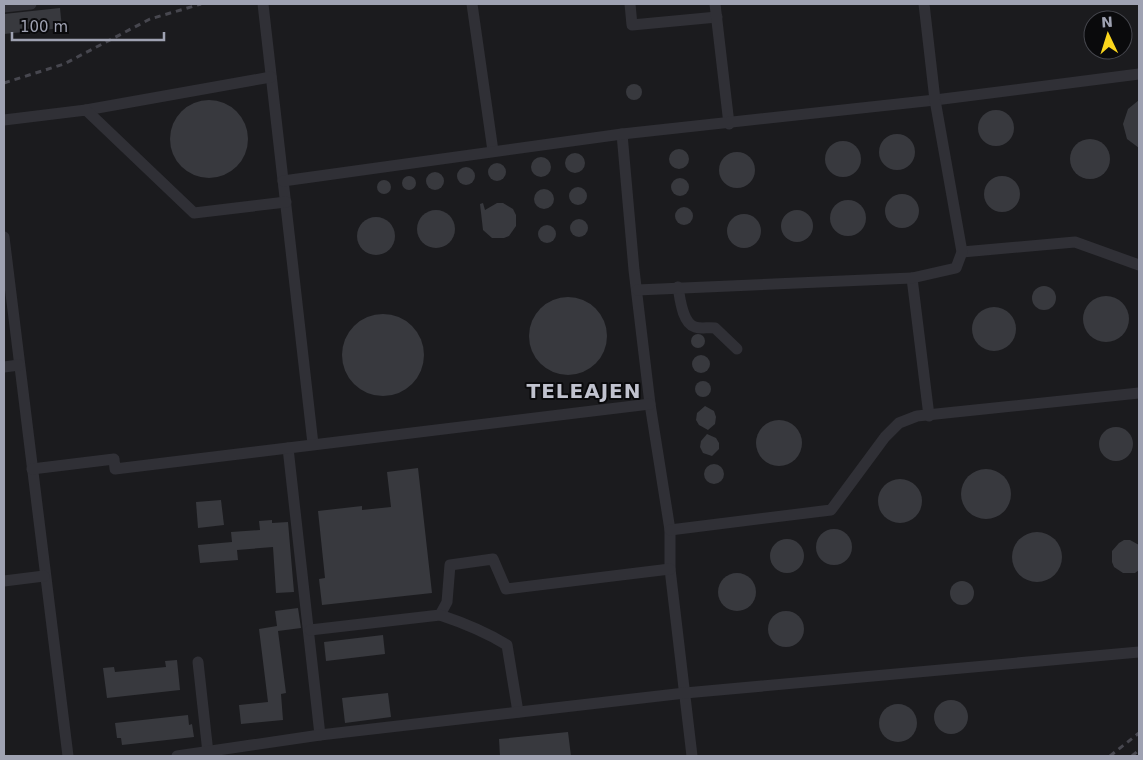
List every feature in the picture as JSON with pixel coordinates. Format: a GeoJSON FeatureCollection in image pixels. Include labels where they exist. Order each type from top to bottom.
{"type":"FeatureCollection","features":[{"type":"Feature","properties":{"kind":"lane"},"geometry":{"type":"LineString","coordinates":[[4,7],[31,4]]}},
{"type":"Feature","properties":{"kind":"lane"},"geometry":{"type":"LineString","coordinates":[[264,4],[313,444]]}},
{"type":"Feature","properties":{"kind":"lane"},"geometry":{"type":"LineString","coordinates":[[472,4],[493,151]]}},
{"type":"Feature","properties":{"kind":"lane"},"geometry":{"type":"LineString","coordinates":[[630,4],[632,25],[717,17]]}},
{"type":"Feature","properties":{"kind":"lane"},"geometry":{"type":"LineString","coordinates":[[715,4],[730,124]]}},
{"type":"Feature","properties":{"kind":"lane"},"geometry":{"type":"LineString","coordinates":[[637,290],[912,278],[956,268],[962,252],[936,100],[924,4]]}},
{"type":"Feature","properties":{"kind":"lane"},"geometry":{"type":"LineString","coordinates":[[283,181],[622,134],[730,124],[1139,74]]}},
{"type":"Feature","properties":{"kind":"lane"},"geometry":{"type":"LineString","coordinates":[[4,120],[86,110],[271,77]]}},
{"type":"Feature","properties":{"kind":"lane"},"geometry":{"type":"LineString","coordinates":[[86,110],[194,213],[286,202]]}},
{"type":"Feature","properties":{"kind":"lane"},"geometry":{"type":"LineString","coordinates":[[622,134],[650,404],[670,530],[670,569],[692,756]]}},
{"type":"Feature","properties":{"kind":"lane"},"geometry":{"type":"LineString","coordinates":[[4,237],[44,576],[68,756]]}},
{"type":"Feature","properties":{"kind":"lane"},"geometry":{"type":"LineString","coordinates":[[962,252],[1075,242],[1139,264]]}},
{"type":"Feature","properties":{"kind":"lane"},"geometry":{"type":"LineString","coordinates":[[912,278],[928,416]]}},
{"type":"Feature","properties":{"kind":"lane"},"geometry":{"type":"LineString","coordinates":[[678,287],[683,308],[690,324],[696,327],[715,328],[737,349]]}},
{"type":"Feature","properties":{"kind":"lane"},"geometry":{"type":"LineString","coordinates":[[4,367],[19,365]]}},
{"type":"Feature","properties":{"kind":"lane"},"geometry":{"type":"LineString","coordinates":[[670,530],[831,510],[885,437],[899,423],[917,416],[1139,392]]}},
{"type":"Feature","properties":{"kind":"lane"},"geometry":{"type":"LineString","coordinates":[[32,469],[114,459],[115,468],[650,404]]}},
{"type":"Feature","properties":{"kind":"lane"},"geometry":{"type":"LineString","coordinates":[[288,448],[310,630],[320,735]]}},
{"type":"Feature","properties":{"kind":"lane"},"geometry":{"type":"LineString","coordinates":[[440,615],[447,602],[450,565],[493,559],[506,588],[670,569]]}},
{"type":"Feature","properties":{"kind":"lane"},"geometry":{"type":"LineString","coordinates":[[4,582],[44,576]]}},
{"type":"Feature","properties":{"kind":"lane"},"geometry":{"type":"LineString","coordinates":[[310,630],[440,615],[488,633],[508,645],[518,712]]}},
{"type":"Feature","properties":{"kind":"lane"},"geometry":{"type":"LineString","coordinates":[[177,756],[243,752],[320,735],[686,693],[1139,652]]}},
{"type":"Feature","properties":{"kind":"lane"},"geometry":{"type":"LineString","coordinates":[[198,662],[208,753]]}},
{"type":"Feature","properties":{"kind":"shaded area"},"geometry":{"type":"Polygon","coordinates":[[[4,4],[1139,4],[1139,756],[4,756],[4,4]]]}},
{"type":"Feature","properties":{"kind":"building"},"geometry":{"type":"Polygon","coordinates":[[[60,8],[62,28],[4,34],[4,14],[60,8]]]}},
{"type":"Feature","properties":{"kind":"building"},"geometry":{"type":"Polygon","coordinates":[[[631,84],[637,84],[642,89],[640,98],[631,100],[626,95],[626,89],[631,84]]]}},
{"type":"Feature","properties":{"kind":"building"},"geometry":{"type":"Polygon","coordinates":[[[209,100],[224,103],[241,117],[245,124],[248,139],[245,154],[231,171],[224,175],[209,178],[194,175],[177,161],[173,154],[170,139],[173,124],[187,107],[194,103],[209,100]]]}},
{"type":"Feature","properties":{"kind":"building"},"geometry":{"type":"Polygon","coordinates":[[[1139,100],[1139,148],[1127,139],[1123,124],[1128,109],[1139,100]]]}},
{"type":"Feature","properties":{"kind":"building"},"geometry":{"type":"Polygon","coordinates":[[[996,110],[1003,111],[1009,115],[1013,121],[1013,135],[1009,141],[1003,145],[996,146],[989,145],[983,141],[979,135],[978,128],[979,121],[983,115],[989,111],[996,110]]]}},
{"type":"Feature","properties":{"kind":"building"},"geometry":{"type":"Polygon","coordinates":[[[897,134],[909,140],[915,152],[909,164],[897,170],[885,164],[879,152],[885,140],[897,134]]]}},
{"type":"Feature","properties":{"kind":"building"},"geometry":{"type":"Polygon","coordinates":[[[1090,139],[1104,145],[1110,159],[1104,173],[1090,179],[1076,173],[1070,159],[1076,145],[1090,139]]]}},
{"type":"Feature","properties":{"kind":"building"},"geometry":{"type":"Polygon","coordinates":[[[843,141],[856,146],[861,159],[856,172],[843,177],[830,172],[825,159],[830,146],[843,141]]]}},
{"type":"Feature","properties":{"kind":"building"},"geometry":{"type":"Polygon","coordinates":[[[679,149],[686,152],[689,159],[686,166],[679,169],[672,166],[669,159],[672,152],[679,149]]]}},
{"type":"Feature","properties":{"kind":"building"},"geometry":{"type":"Polygon","coordinates":[[[737,152],[744,153],[750,157],[754,163],[754,177],[750,183],[744,187],[737,188],[730,187],[724,183],[720,177],[719,170],[720,163],[724,157],[730,153],[737,152]]]}},
{"type":"Feature","properties":{"kind":"building"},"geometry":{"type":"Polygon","coordinates":[[[575,153],[582,156],[585,163],[582,170],[575,173],[568,170],[565,163],[568,156],[575,153]]]}},
{"type":"Feature","properties":{"kind":"building"},"geometry":{"type":"Polygon","coordinates":[[[541,157],[548,160],[551,167],[548,174],[541,177],[534,174],[531,167],[534,160],[541,157]]]}},
{"type":"Feature","properties":{"kind":"building"},"geometry":{"type":"Polygon","coordinates":[[[497,163],[503,166],[506,172],[503,178],[497,181],[491,178],[488,172],[491,166],[497,163]]]}},
{"type":"Feature","properties":{"kind":"building"},"geometry":{"type":"Polygon","coordinates":[[[466,167],[472,170],[475,176],[472,182],[466,185],[460,182],[457,176],[460,170],[466,167]]]}},
{"type":"Feature","properties":{"kind":"building"},"geometry":{"type":"Polygon","coordinates":[[[435,172],[441,175],[444,181],[441,187],[435,190],[429,187],[426,181],[429,175],[435,172]]]}},
{"type":"Feature","properties":{"kind":"building"},"geometry":{"type":"Polygon","coordinates":[[[406,176],[412,176],[416,183],[412,190],[406,190],[402,186],[402,180],[406,176]]]}},
{"type":"Feature","properties":{"kind":"building"},"geometry":{"type":"Polygon","coordinates":[[[1002,176],[1014,182],[1020,194],[1014,206],[1002,212],[990,206],[984,194],[990,182],[1002,176]]]}},
{"type":"Feature","properties":{"kind":"building"},"geometry":{"type":"Polygon","coordinates":[[[676,178],[684,178],[689,183],[687,194],[676,196],[671,191],[671,183],[676,178]]]}},
{"type":"Feature","properties":{"kind":"building"},"geometry":{"type":"Polygon","coordinates":[[[384,180],[389,182],[391,187],[389,192],[384,194],[379,192],[377,187],[379,182],[384,180]]]}},
{"type":"Feature","properties":{"kind":"building"},"geometry":{"type":"Polygon","coordinates":[[[574,187],[582,187],[587,192],[585,203],[574,205],[569,200],[569,192],[574,187]]]}},
{"type":"Feature","properties":{"kind":"building"},"geometry":{"type":"Polygon","coordinates":[[[544,189],[551,192],[554,199],[551,206],[544,209],[537,206],[534,199],[537,192],[544,189]]]}},
{"type":"Feature","properties":{"kind":"building"},"geometry":{"type":"Polygon","coordinates":[[[902,194],[914,199],[919,211],[914,223],[902,228],[890,223],[885,211],[890,199],[902,194]]]}},
{"type":"Feature","properties":{"kind":"building"},"geometry":{"type":"Polygon","coordinates":[[[848,200],[855,201],[861,205],[865,211],[865,225],[861,231],[855,235],[848,236],[841,235],[835,231],[831,225],[830,218],[831,211],[835,205],[841,201],[848,200]]]}},
{"type":"Feature","properties":{"kind":"building"},"geometry":{"type":"Polygon","coordinates":[[[483,203],[485,210],[497,203],[503,203],[513,209],[516,215],[516,226],[509,236],[492,238],[483,230],[480,204],[483,203]]]}},
{"type":"Feature","properties":{"kind":"building"},"geometry":{"type":"Polygon","coordinates":[[[684,207],[690,210],[693,216],[690,222],[684,225],[678,222],[675,216],[678,210],[684,207]]]}},
{"type":"Feature","properties":{"kind":"building"},"geometry":{"type":"Polygon","coordinates":[[[436,210],[449,216],[455,229],[449,242],[436,248],[423,242],[417,229],[423,216],[436,210]]]}},
{"type":"Feature","properties":{"kind":"building"},"geometry":{"type":"Polygon","coordinates":[[[797,210],[803,211],[808,215],[812,220],[812,232],[808,237],[803,241],[797,242],[791,241],[786,237],[782,232],[781,226],[782,220],[786,215],[791,211],[797,210]]]}},
{"type":"Feature","properties":{"kind":"building"},"geometry":{"type":"Polygon","coordinates":[[[744,214],[756,219],[761,231],[756,243],[744,248],[732,243],[727,231],[732,219],[744,214]]]}},
{"type":"Feature","properties":{"kind":"building"},"geometry":{"type":"Polygon","coordinates":[[[376,217],[383,218],[389,223],[394,229],[394,243],[389,249],[383,254],[376,255],[369,254],[363,249],[358,243],[357,236],[358,229],[363,223],[369,218],[376,217]]]}},
{"type":"Feature","properties":{"kind":"building"},"geometry":{"type":"Polygon","coordinates":[[[575,219],[583,219],[588,224],[586,235],[575,237],[570,232],[570,224],[575,219]]]}},
{"type":"Feature","properties":{"kind":"building"},"geometry":{"type":"Polygon","coordinates":[[[543,225],[551,225],[556,230],[554,241],[543,243],[538,238],[538,230],[543,225]]]}},
{"type":"Feature","properties":{"kind":"building"},"geometry":{"type":"Polygon","coordinates":[[[1044,286],[1053,289],[1056,298],[1053,307],[1044,310],[1035,307],[1032,298],[1035,289],[1044,286]]]}},
{"type":"Feature","properties":{"kind":"building"},"geometry":{"type":"Polygon","coordinates":[[[1106,296],[1119,300],[1125,306],[1129,319],[1125,332],[1119,338],[1106,342],[1093,338],[1087,332],[1083,319],[1087,306],[1093,300],[1106,296]]]}},
{"type":"Feature","properties":{"kind":"building"},"geometry":{"type":"Polygon","coordinates":[[[560,297],[576,297],[590,303],[601,314],[607,328],[607,344],[601,358],[590,369],[576,375],[560,375],[546,369],[535,358],[529,344],[529,328],[535,314],[546,303],[560,297]]]}},
{"type":"Feature","properties":{"kind":"building"},"geometry":{"type":"Polygon","coordinates":[[[998,307],[1010,313],[1015,320],[1015,338],[1010,345],[1003,350],[990,351],[982,348],[975,341],[972,325],[975,317],[982,310],[998,307]]]}},
{"type":"Feature","properties":{"kind":"building"},"geometry":{"type":"Polygon","coordinates":[[[375,314],[391,314],[406,321],[417,332],[424,347],[421,371],[412,384],[391,396],[375,396],[360,389],[349,378],[342,363],[342,347],[349,332],[360,321],[375,314]]]}},
{"type":"Feature","properties":{"kind":"building"},"geometry":{"type":"Polygon","coordinates":[[[695,334],[701,334],[705,341],[701,348],[695,348],[691,344],[691,338],[695,334]]]}},
{"type":"Feature","properties":{"kind":"building"},"geometry":{"type":"Polygon","coordinates":[[[701,355],[707,358],[710,364],[707,370],[701,373],[695,370],[692,364],[695,358],[701,355]]]}},
{"type":"Feature","properties":{"kind":"building"},"geometry":{"type":"Polygon","coordinates":[[[703,381],[709,383],[711,389],[709,395],[703,397],[697,395],[695,389],[697,383],[703,381]]]}},
{"type":"Feature","properties":{"kind":"building"},"geometry":{"type":"Polygon","coordinates":[[[705,406],[714,411],[716,417],[715,424],[708,430],[699,425],[696,420],[697,413],[705,406]]]}},
{"type":"Feature","properties":{"kind":"building"},"geometry":{"type":"Polygon","coordinates":[[[779,420],[792,424],[798,430],[802,443],[798,456],[792,462],[779,466],[766,462],[760,456],[756,443],[760,430],[766,424],[779,420]]]}},
{"type":"Feature","properties":{"kind":"building"},"geometry":{"type":"Polygon","coordinates":[[[1116,427],[1128,432],[1133,444],[1128,456],[1116,461],[1104,456],[1099,444],[1104,432],[1116,427]]]}},
{"type":"Feature","properties":{"kind":"building"},"geometry":{"type":"Polygon","coordinates":[[[707,434],[716,438],[719,443],[719,449],[712,456],[703,453],[700,447],[701,441],[707,434]]]}},
{"type":"Feature","properties":{"kind":"building"},"geometry":{"type":"Polygon","coordinates":[[[714,464],[721,467],[724,474],[721,481],[714,484],[707,481],[704,474],[707,467],[714,464]]]}},
{"type":"Feature","properties":{"kind":"building"},"geometry":{"type":"Polygon","coordinates":[[[418,468],[432,593],[322,605],[319,579],[325,578],[318,511],[362,506],[362,510],[391,507],[387,472],[418,468]]]}},
{"type":"Feature","properties":{"kind":"building"},"geometry":{"type":"Polygon","coordinates":[[[986,469],[996,471],[1004,476],[1009,484],[1011,494],[1009,504],[1004,512],[996,517],[986,519],[976,517],[968,512],[963,504],[961,494],[963,484],[968,476],[976,471],[986,469]]]}},
{"type":"Feature","properties":{"kind":"building"},"geometry":{"type":"Polygon","coordinates":[[[896,479],[904,479],[916,485],[922,501],[916,517],[904,523],[896,523],[884,517],[878,505],[878,497],[884,485],[896,479]]]}},
{"type":"Feature","properties":{"kind":"building"},"geometry":{"type":"Polygon","coordinates":[[[221,500],[224,525],[198,528],[196,502],[221,500]]]}},
{"type":"Feature","properties":{"kind":"building"},"geometry":{"type":"Polygon","coordinates":[[[272,520],[272,523],[288,522],[294,592],[276,593],[273,547],[237,550],[238,560],[200,563],[198,545],[232,542],[231,532],[260,530],[259,521],[272,520]]]}},
{"type":"Feature","properties":{"kind":"building"},"geometry":{"type":"Polygon","coordinates":[[[834,529],[847,534],[852,547],[847,560],[834,565],[821,560],[816,547],[821,534],[834,529]]]}},
{"type":"Feature","properties":{"kind":"building"},"geometry":{"type":"Polygon","coordinates":[[[1037,532],[1046,534],[1057,543],[1062,557],[1060,566],[1051,577],[1037,582],[1028,580],[1017,571],[1012,557],[1014,548],[1023,537],[1037,532]]]}},
{"type":"Feature","properties":{"kind":"building"},"geometry":{"type":"Polygon","coordinates":[[[787,539],[799,544],[804,556],[799,568],[787,573],[775,568],[770,556],[775,544],[787,539]]]}},
{"type":"Feature","properties":{"kind":"building"},"geometry":{"type":"Polygon","coordinates":[[[1124,540],[1130,540],[1139,545],[1139,570],[1135,573],[1123,573],[1114,567],[1112,562],[1112,551],[1124,540]]]}},
{"type":"Feature","properties":{"kind":"building"},"geometry":{"type":"Polygon","coordinates":[[[737,573],[750,579],[756,592],[750,605],[737,611],[724,605],[718,592],[724,579],[737,573]]]}},
{"type":"Feature","properties":{"kind":"building"},"geometry":{"type":"Polygon","coordinates":[[[962,581],[970,585],[974,593],[970,601],[962,605],[954,601],[950,593],[954,585],[962,581]]]}},
{"type":"Feature","properties":{"kind":"building"},"geometry":{"type":"Polygon","coordinates":[[[298,608],[301,628],[278,631],[286,693],[281,694],[283,720],[241,724],[239,705],[268,702],[259,629],[277,626],[275,611],[298,608]]]}},
{"type":"Feature","properties":{"kind":"building"},"geometry":{"type":"Polygon","coordinates":[[[786,611],[793,612],[799,616],[803,622],[803,636],[799,642],[793,646],[786,647],[779,646],[773,642],[769,636],[768,629],[769,622],[773,616],[779,612],[786,611]]]}},
{"type":"Feature","properties":{"kind":"building"},"geometry":{"type":"Polygon","coordinates":[[[383,635],[385,654],[326,661],[324,642],[383,635]]]}},
{"type":"Feature","properties":{"kind":"building"},"geometry":{"type":"Polygon","coordinates":[[[177,660],[180,690],[107,698],[103,668],[114,667],[115,672],[166,667],[165,661],[177,660]]]}},
{"type":"Feature","properties":{"kind":"building"},"geometry":{"type":"Polygon","coordinates":[[[388,693],[391,717],[345,723],[342,698],[388,693]]]}},
{"type":"Feature","properties":{"kind":"building"},"geometry":{"type":"Polygon","coordinates":[[[951,700],[958,701],[963,705],[967,710],[967,724],[963,729],[958,733],[951,734],[944,733],[939,729],[935,724],[934,717],[935,710],[939,705],[944,701],[951,700]]]}},
{"type":"Feature","properties":{"kind":"building"},"geometry":{"type":"Polygon","coordinates":[[[898,704],[911,710],[917,723],[911,736],[898,742],[885,736],[879,723],[885,710],[898,704]]]}},
{"type":"Feature","properties":{"kind":"building"},"geometry":{"type":"Polygon","coordinates":[[[188,715],[189,725],[192,724],[194,737],[122,745],[121,738],[117,738],[115,723],[188,715]]]}},
{"type":"Feature","properties":{"kind":"building"},"geometry":{"type":"Polygon","coordinates":[[[568,732],[571,756],[500,756],[499,739],[568,732]]]}},
{"type":"Feature","properties":{"kind":"railway"},"geometry":{"type":"LineString","coordinates":[[4,83],[64,64],[150,19],[201,4]]}},
{"type":"Feature","properties":{"kind":"railway"},"geometry":{"type":"LineString","coordinates":[[1110,756],[1139,733]]}},
{"type":"Feature","properties":{"kind":"railway"},"geometry":{"type":"LineString","coordinates":[[1132,756],[1139,750]]}},
{"type":"Feature","properties":{"kind":"district","name":"TELEAJEN"},"geometry":{"type":"Point","coordinates":[584,391]}}]}
